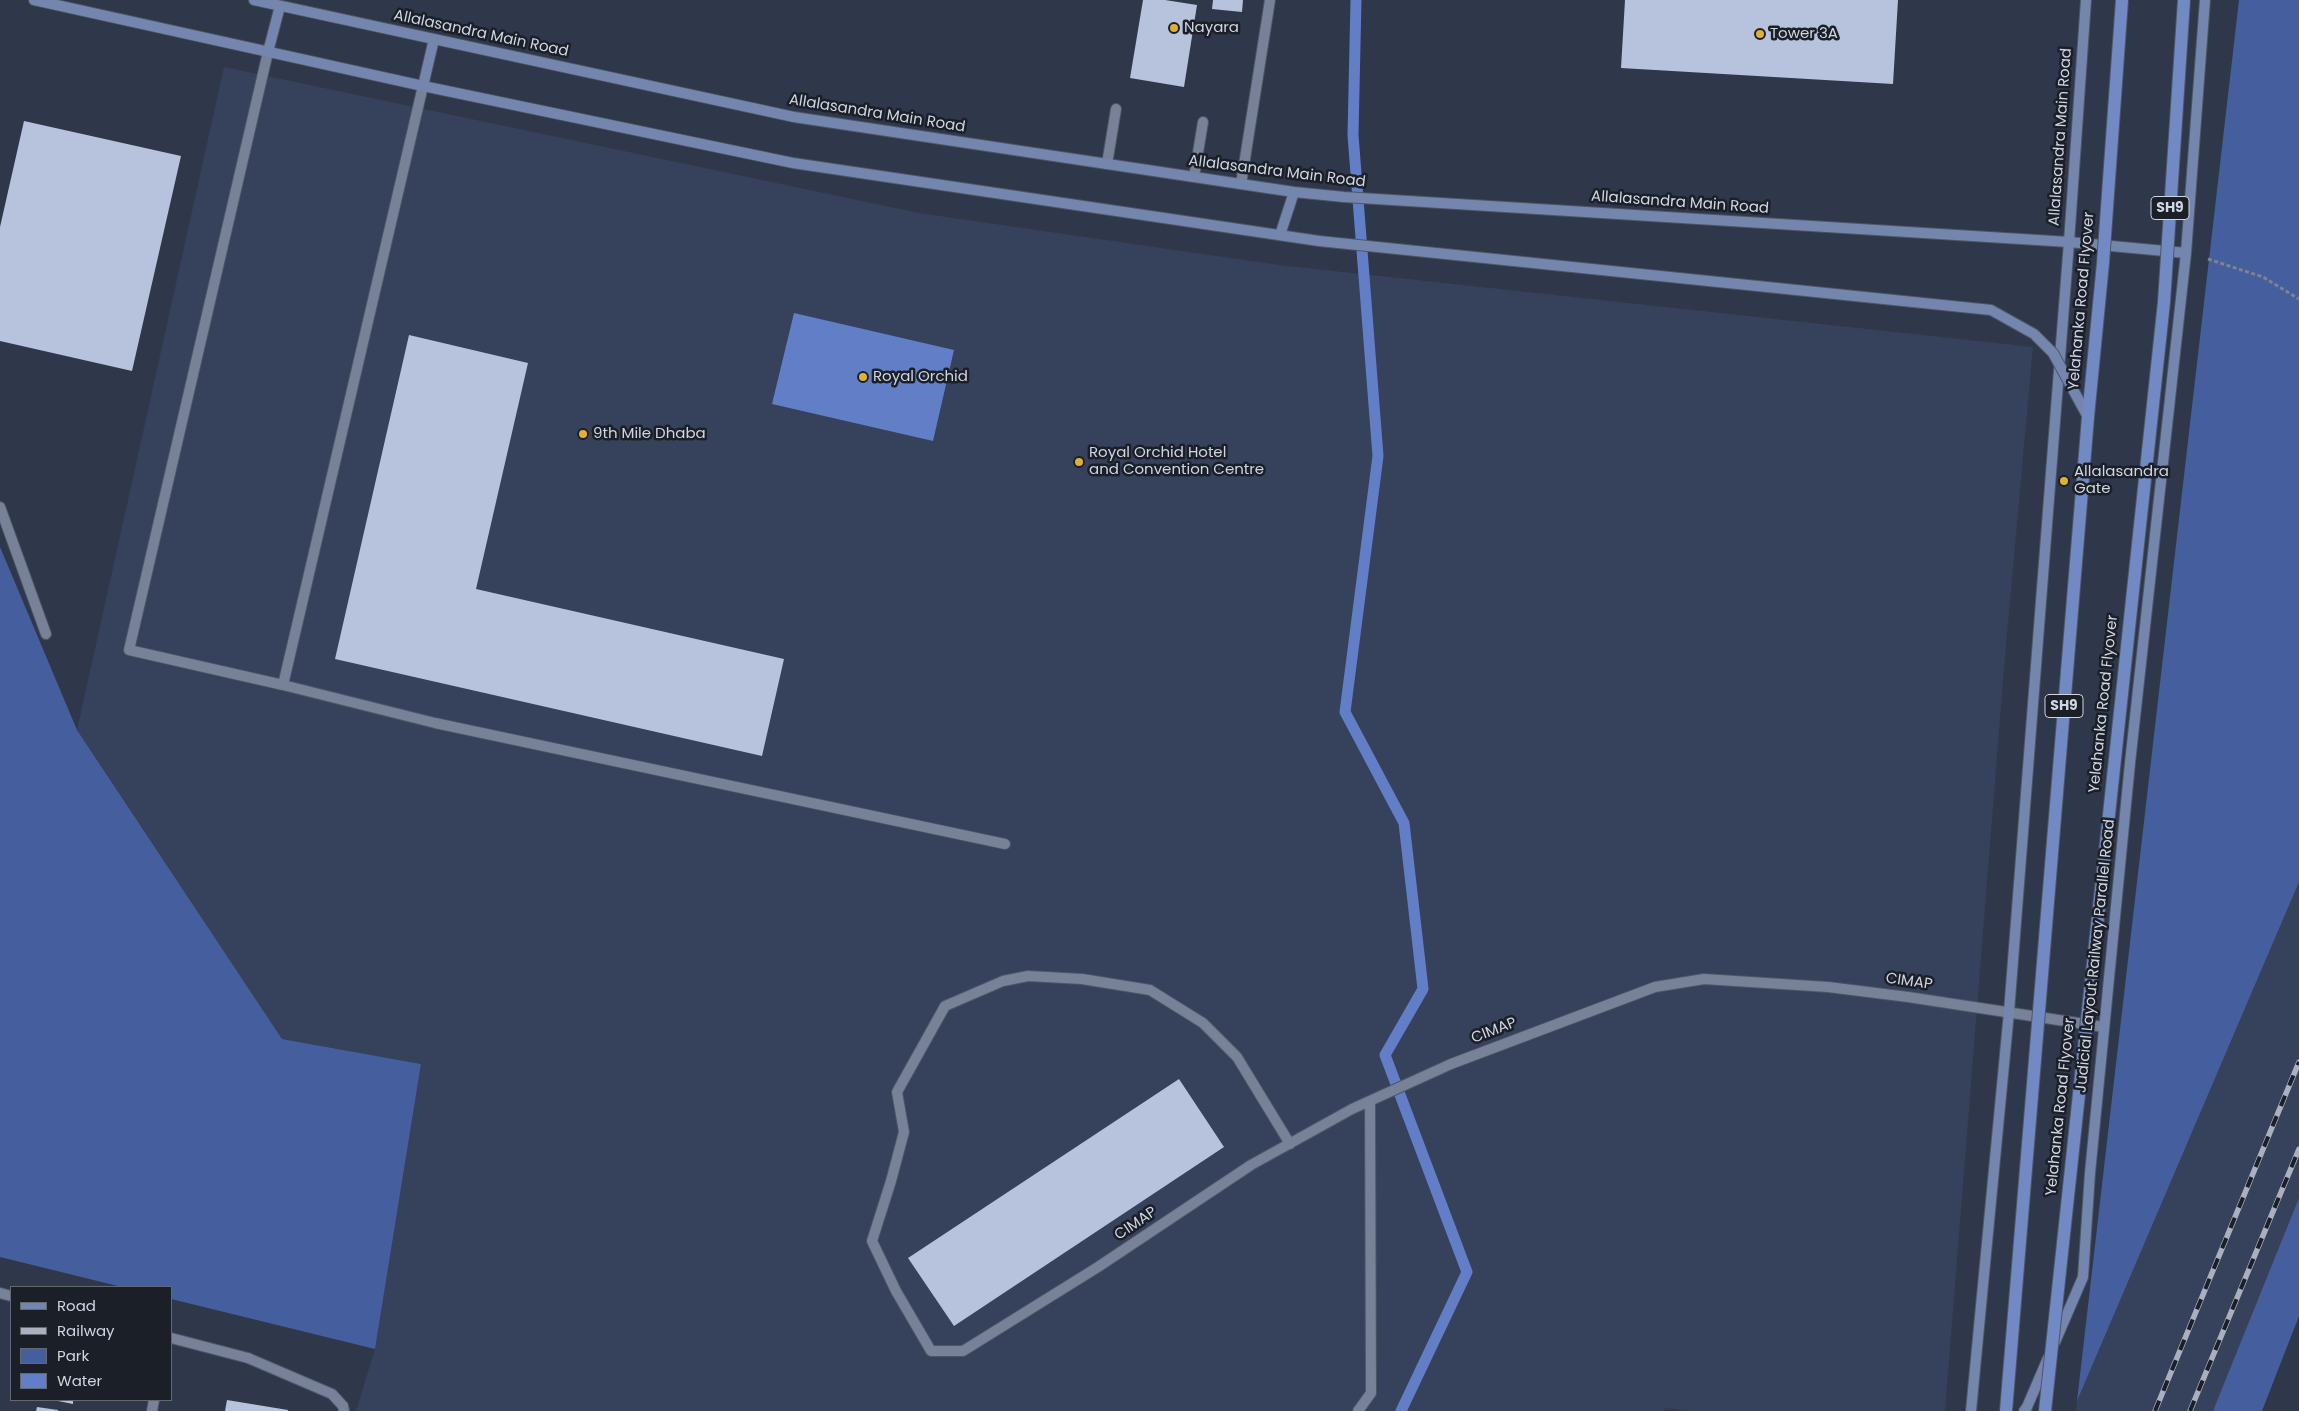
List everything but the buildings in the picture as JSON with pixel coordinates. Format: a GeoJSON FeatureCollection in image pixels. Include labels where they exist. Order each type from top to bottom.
{"type":"FeatureCollection","features":[{"type":"Feature","properties":{"kind":"main road","name":"Yelahanka Road Flyover"},"geometry":{"type":"LineString","coordinates":[[2006,1411],[2088,417],[2103,263],[2122,0]]}},
{"type":"Feature","properties":{"kind":"main road","name":"Yelahanka Road Flyover"},"geometry":{"type":"LineString","coordinates":[[2046,1411],[2164,302],[2184,0]]}},
{"type":"Feature","properties":{"kind":"street"},"geometry":{"type":"LineString","coordinates":[[34,0],[422,86],[793,164],[1319,241],[1991,310],[2034,334],[2053,353],[2088,417]]}},
{"type":"Feature","properties":{"kind":"street","name":"Allalasandra Main Road"},"geometry":{"type":"LineString","coordinates":[[254,0],[794,117],[1294,192],[1372,199],[2069,242],[2086,0]]}},
{"type":"Feature","properties":{"kind":"street"},"geometry":{"type":"LineString","coordinates":[[1241,184],[1270,0]]}},
{"type":"Feature","properties":{"kind":"street","name":"Judicial Layout Railway Parallel Road"},"geometry":{"type":"LineString","coordinates":[[2024,1411],[2083,1277],[2090,1173],[2131,753],[2186,253],[2205,0]]}},
{"type":"Feature","properties":{"kind":"street"},"geometry":{"type":"LineString","coordinates":[[280,6],[129,650],[283,685],[435,723],[1005,844]]}},
{"type":"Feature","properties":{"kind":"street"},"geometry":{"type":"LineString","coordinates":[[283,685],[434,39]]}},
{"type":"Feature","properties":{"kind":"street"},"geometry":{"type":"LineString","coordinates":[[1107,164],[1116,109]]}},
{"type":"Feature","properties":{"kind":"street"},"geometry":{"type":"LineString","coordinates":[[1194,177],[1203,122]]}},
{"type":"Feature","properties":{"kind":"street"},"geometry":{"type":"LineString","coordinates":[[1280,235],[1294,192]]}},
{"type":"Feature","properties":{"kind":"street"},"geometry":{"type":"LineString","coordinates":[[1971,1411],[2009,1012],[2069,242],[2186,253]]}},
{"type":"Feature","properties":{"kind":"street"},"geometry":{"type":"LineString","coordinates":[[0,507],[46,634]]}},
{"type":"Feature","properties":{"kind":"street","name":"CIMAP"},"geometry":{"type":"LineString","coordinates":[[1290,1144],[1237,1057],[1203,1024],[1150,990],[1082,979],[1028,976],[1003,981],[946,1006],[897,1092],[904,1132],[872,1242],[896,1291],[931,1351],[963,1351],[1098,1267],[1251,1165],[1290,1144],[1352,1109],[1450,1064],[1584,1012],[1655,987],[1704,979],[1828,987],[2104,1027]]}},
{"type":"Feature","properties":{"kind":"street"},"geometry":{"type":"LineString","coordinates":[[1358,1411],[1371,1392],[1370,1102]]}},
{"type":"Feature","properties":{"kind":"street"},"geometry":{"type":"LineString","coordinates":[[172,1338],[248,1358],[332,1394],[343,1406],[344,1411]]}},
{"type":"Feature","properties":{"kind":"path"},"geometry":{"type":"LineString","coordinates":[[2186,253],[2263,277],[2299,299]]}},
{"type":"Feature","properties":{"kind":"shaded area"},"geometry":{"type":"Polygon","coordinates":[[[224,67],[919,213],[1279,265],[2033,347],[2005,656],[1945,1411],[1686,1411],[1665,1408],[1664,1411],[356,1411],[375,1349],[421,1064],[282,1039],[77,730],[224,67]]]}},
{"type":"Feature","properties":{"kind":"shaded area"},"geometry":{"type":"Polygon","coordinates":[[[2299,882],[2299,1206],[2215,1411],[2076,1411],[2077,1401],[2299,882]]]}},
{"type":"Feature","properties":{"kind":"green space"},"geometry":{"type":"Polygon","coordinates":[[[2239,0],[2299,0],[2299,882],[2077,1401],[2239,0]]]}},
{"type":"Feature","properties":{"kind":"green space"},"geometry":{"type":"Polygon","coordinates":[[[0,547],[77,730],[282,1039],[421,1064],[375,1349],[172,1299],[172,1286],[118,1286],[0,1257],[0,547]]]}},
{"type":"Feature","properties":{"kind":"green space"},"geometry":{"type":"Polygon","coordinates":[[[2299,1198],[2299,1316],[2262,1411],[2213,1411],[2299,1198]]]}},
{"type":"Feature","properties":{"kind":"water","name":"Royal Orchid"},"geometry":{"type":"Polygon","coordinates":[[[794,313],[954,350],[933,441],[772,404],[794,313]]]}},
{"type":"Feature","properties":{"kind":"waterway"},"geometry":{"type":"LineString","coordinates":[[1356,0],[1353,135],[1378,456],[1345,712],[1404,823],[1423,989],[1385,1055],[1467,1272],[1401,1411]]}},
{"type":"Feature","properties":{"kind":"railway"},"geometry":{"type":"LineString","coordinates":[[2155,1411],[2299,1062]]}},
{"type":"Feature","properties":{"kind":"railway"},"geometry":{"type":"LineString","coordinates":[[2190,1411],[2299,1149]]}},
{"type":"Feature","properties":{"kind":"place","name":"Nayara"},"geometry":{"type":"Point","coordinates":[1174,28]}},
{"type":"Feature","properties":{"kind":"place","name":"Tower 3A"},"geometry":{"type":"Point","coordinates":[1760,34]}},
{"type":"Feature","properties":{"kind":"place","name":"Royal Orchid"},"geometry":{"type":"Point","coordinates":[863,377]}},
{"type":"Feature","properties":{"kind":"place","name":"9th Mile Dhaba"},"geometry":{"type":"Point","coordinates":[583,434]}},
{"type":"Feature","properties":{"kind":"place","name":"Royal Orchid Hotel and Convention Centre"},"geometry":{"type":"Point","coordinates":[1079,462]}},
{"type":"Feature","properties":{"kind":"place","name":"Allalasandra Gate"},"geometry":{"type":"Point","coordinates":[2064,481]}}]}
